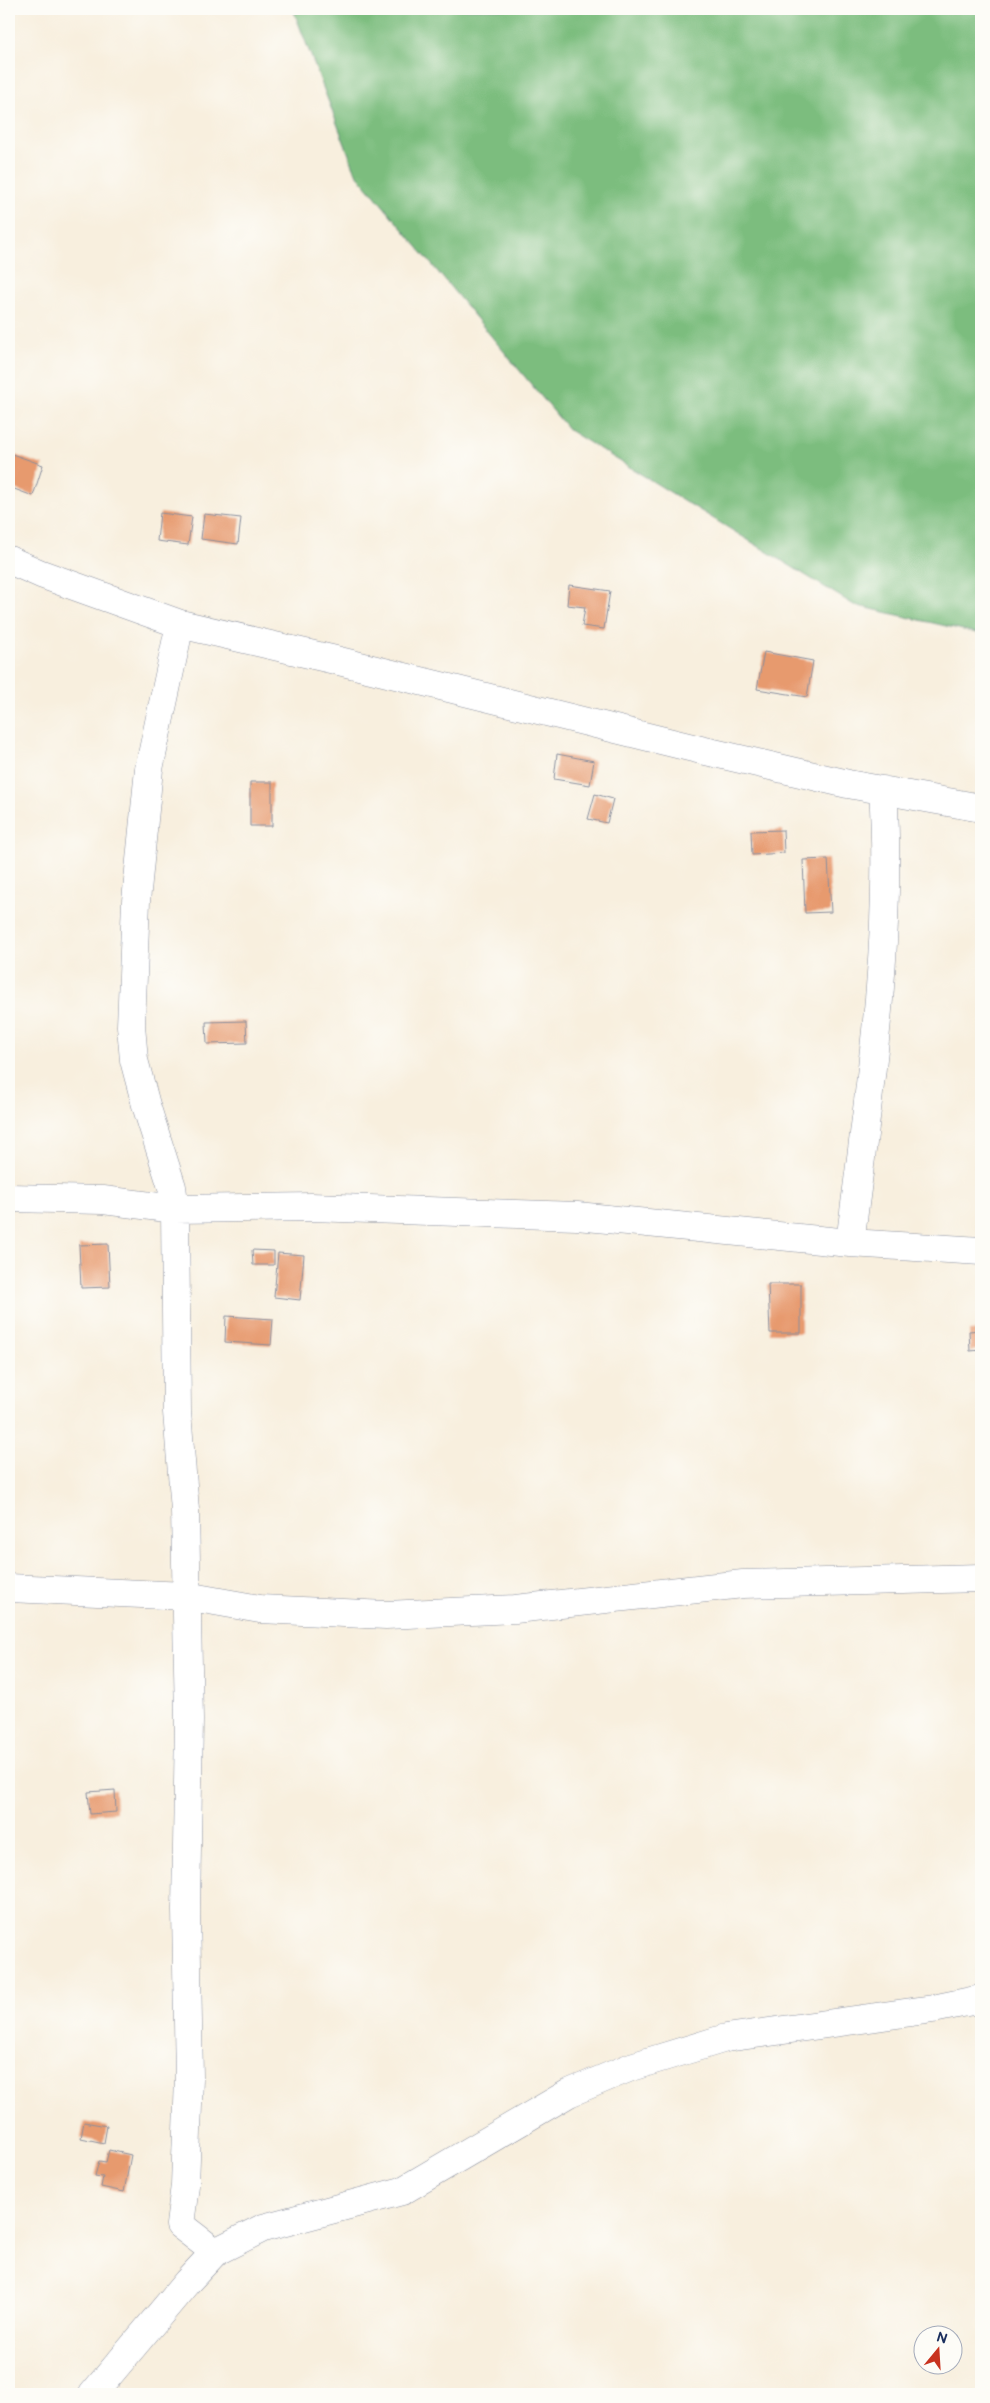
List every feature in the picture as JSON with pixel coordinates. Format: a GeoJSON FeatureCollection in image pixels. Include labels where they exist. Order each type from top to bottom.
{"type":"FeatureCollection","features":[{"type":"Feature","properties":{"kind":"street"},"geometry":{"type":"LineString","coordinates":[[9,560],[41,574],[180,624],[701,750],[883,790],[981,808]]}},
{"type":"Feature","properties":{"kind":"street"},"geometry":{"type":"LineString","coordinates":[[180,624],[149,769],[136,901],[131,1026],[134,1060],[172,1187],[175,1209],[177,1412],[185,1510],[189,1720],[186,1910],[189,2078],[185,2185],[180,2225],[215,2252]]}},
{"type":"Feature","properties":{"kind":"street"},"geometry":{"type":"LineString","coordinates":[[850,1243],[873,1067],[886,923],[887,851],[883,790]]}},
{"type":"Feature","properties":{"kind":"street"},"geometry":{"type":"LineString","coordinates":[[9,1198],[103,1200],[175,1209],[311,1207],[577,1216],[850,1243],[981,1251]]}},
{"type":"Feature","properties":{"kind":"street"},"geometry":{"type":"LineString","coordinates":[[9,1588],[186,1596],[260,1609],[386,1614],[515,1610],[743,1584],[981,1578]]}},
{"type":"Feature","properties":{"kind":"street"},"geometry":{"type":"LineString","coordinates":[[93,2394],[187,2282],[215,2252],[263,2228],[402,2192],[569,2093],[631,2067],[726,2038],[934,2009],[981,1999]]}},
{"type":"Feature","properties":{"kind":"green space"},"geometry":{"type":"Polygon","coordinates":[[[293,9],[981,9],[981,634],[854,605],[569,430],[356,173],[293,9]]]}},
{"type":"Feature","properties":{"kind":"building"},"geometry":{"type":"Polygon","coordinates":[[[9,453],[43,465],[33,496],[9,487],[9,453]]]}},
{"type":"Feature","properties":{"kind":"building"},"geometry":{"type":"Polygon","coordinates":[[[160,513],[192,517],[188,545],[157,541],[160,513]]]}},
{"type":"Feature","properties":{"kind":"building"},"geometry":{"type":"Polygon","coordinates":[[[204,514],[241,518],[238,544],[201,539],[204,514]]]}},
{"type":"Feature","properties":{"kind":"building"},"geometry":{"type":"Polygon","coordinates":[[[569,585],[610,591],[604,629],[582,626],[585,607],[567,605],[569,585]]]}},
{"type":"Feature","properties":{"kind":"building"},"geometry":{"type":"Polygon","coordinates":[[[764,652],[813,661],[807,697],[757,689],[764,652]]]}},
{"type":"Feature","properties":{"kind":"building"},"geometry":{"type":"Polygon","coordinates":[[[557,754],[594,761],[590,785],[554,779],[557,754]]]}},
{"type":"Feature","properties":{"kind":"building"},"geometry":{"type":"Polygon","coordinates":[[[250,782],[272,782],[272,826],[250,826],[250,782]]]}},
{"type":"Feature","properties":{"kind":"building"},"geometry":{"type":"Polygon","coordinates":[[[595,794],[613,799],[607,823],[588,819],[595,794]]]}},
{"type":"Feature","properties":{"kind":"building"},"geometry":{"type":"Polygon","coordinates":[[[783,830],[784,853],[752,855],[751,831],[783,830]]]}},
{"type":"Feature","properties":{"kind":"building"},"geometry":{"type":"Polygon","coordinates":[[[828,859],[831,912],[805,913],[803,860],[828,859]]]}},
{"type":"Feature","properties":{"kind":"building"},"geometry":{"type":"Polygon","coordinates":[[[246,1021],[247,1043],[207,1044],[206,1022],[246,1021]]]}},
{"type":"Feature","properties":{"kind":"building"},"geometry":{"type":"Polygon","coordinates":[[[108,1244],[110,1287],[81,1288],[79,1245],[108,1244]]]}},
{"type":"Feature","properties":{"kind":"building"},"geometry":{"type":"Polygon","coordinates":[[[252,1250],[274,1251],[274,1265],[253,1265],[252,1250]]]}},
{"type":"Feature","properties":{"kind":"building"},"geometry":{"type":"Polygon","coordinates":[[[278,1253],[304,1255],[300,1300],[274,1297],[278,1253]]]}},
{"type":"Feature","properties":{"kind":"building"},"geometry":{"type":"Polygon","coordinates":[[[768,1284],[801,1284],[801,1333],[770,1333],[768,1284]]]}},
{"type":"Feature","properties":{"kind":"building"},"geometry":{"type":"Polygon","coordinates":[[[226,1316],[273,1319],[271,1345],[225,1342],[226,1316]]]}},
{"type":"Feature","properties":{"kind":"building"},"geometry":{"type":"Polygon","coordinates":[[[981,1330],[981,1350],[970,1351],[969,1331],[981,1330]]]}},
{"type":"Feature","properties":{"kind":"building"},"geometry":{"type":"Polygon","coordinates":[[[115,1790],[116,1812],[90,1814],[88,1792],[115,1790]]]}},
{"type":"Feature","properties":{"kind":"building"},"geometry":{"type":"Polygon","coordinates":[[[84,2122],[107,2126],[104,2143],[81,2138],[84,2122]]]}},
{"type":"Feature","properties":{"kind":"building"},"geometry":{"type":"Polygon","coordinates":[[[109,2150],[131,2155],[124,2192],[101,2187],[103,2177],[95,2176],[99,2161],[106,2162],[109,2150]]]}}]}
